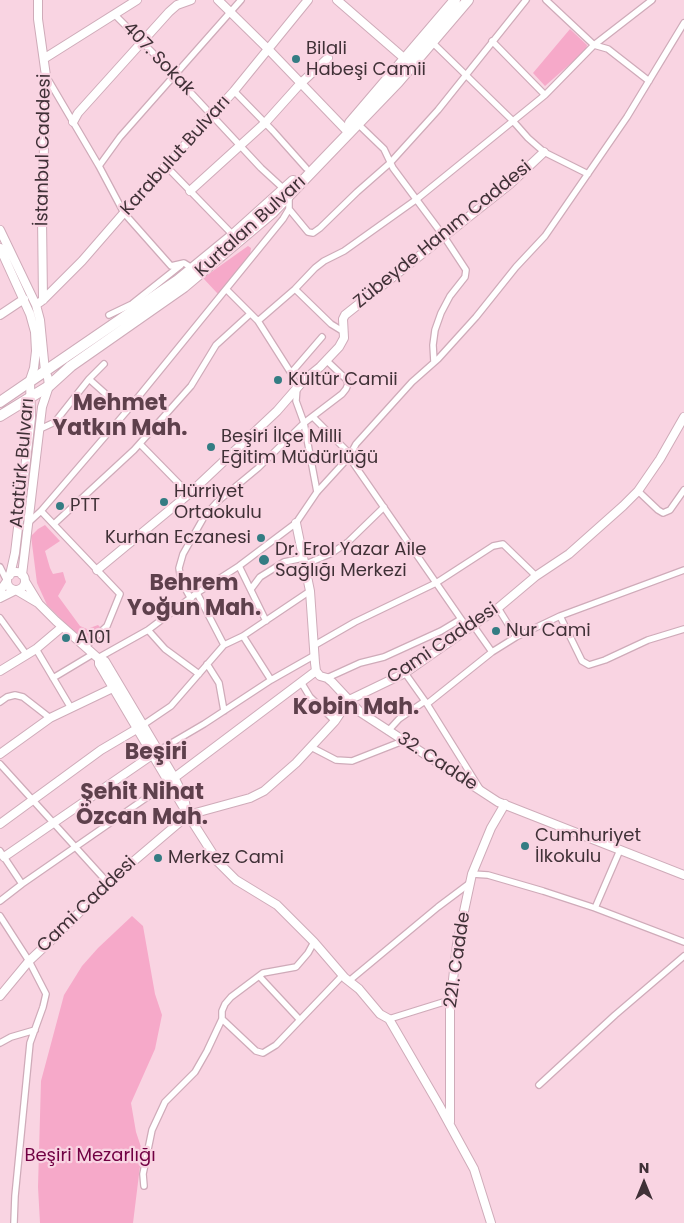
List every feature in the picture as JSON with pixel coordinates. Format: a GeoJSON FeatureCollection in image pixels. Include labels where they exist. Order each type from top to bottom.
{"type":"FeatureCollection","features":[{"type":"Feature","properties":{"kind":"highway","name":"Kurtalan Bulvarı"},"geometry":{"type":"LineString","coordinates":[[0,416],[49,386],[71,366],[184,287],[272,213],[306,168],[344,129],[455,0]]}},
{"type":"Feature","properties":{"kind":"highway","name":"Kurtalan Bulvarı"},"geometry":{"type":"LineString","coordinates":[[0,402],[178,280],[188,265],[233,235],[287,193],[398,82],[468,0]]}},
{"type":"Feature","properties":{"kind":"street","name":"İstanbul Caddesi"},"geometry":{"type":"LineString","coordinates":[[38,0],[38,19],[45,58],[46,76],[42,218],[43,300]]}},
{"type":"Feature","properties":{"kind":"street"},"geometry":{"type":"LineString","coordinates":[[45,58],[137,0]]}},
{"type":"Feature","properties":{"kind":"street"},"geometry":{"type":"LineString","coordinates":[[73,122],[78,113],[177,5],[191,0]]}},
{"type":"Feature","properties":{"kind":"street"},"geometry":{"type":"LineString","coordinates":[[218,0],[269,50],[344,129]]}},
{"type":"Feature","properties":{"kind":"street"},"geometry":{"type":"LineString","coordinates":[[99,166],[120,137],[241,0]]}},
{"type":"Feature","properties":{"kind":"street","name":"Karabulut Bulvarı"},"geometry":{"type":"LineString","coordinates":[[36,305],[82,262],[234,91],[308,0]]}},
{"type":"Feature","properties":{"kind":"street"},"geometry":{"type":"LineString","coordinates":[[337,0],[405,59]]}},
{"type":"Feature","properties":{"kind":"street"},"geometry":{"type":"LineString","coordinates":[[287,193],[289,209],[308,232],[313,233],[390,163],[438,110],[526,0]]}},
{"type":"Feature","properties":{"kind":"street"},"geometry":{"type":"LineString","coordinates":[[546,0],[594,45],[608,49],[649,82]]}},
{"type":"Feature","properties":{"kind":"street"},"geometry":{"type":"LineString","coordinates":[[258,321],[295,289],[315,268],[344,251],[417,199],[545,96],[594,45],[652,0]]}},
{"type":"Feature","properties":{"kind":"street","name":"407. Sokak"},"geometry":{"type":"LineString","coordinates":[[114,14],[287,193]]}},
{"type":"Feature","properties":{"kind":"street"},"geometry":{"type":"LineString","coordinates":[[54,678],[148,630],[197,593],[239,566],[296,522],[316,492],[349,457],[356,444],[412,382],[434,362],[476,317],[516,267],[545,236],[649,82],[684,23]]}},
{"type":"Feature","properties":{"kind":"street"},"geometry":{"type":"LineString","coordinates":[[492,41],[545,96]]}},
{"type":"Feature","properties":{"kind":"street"},"geometry":{"type":"LineString","coordinates":[[432,42],[544,152],[588,174]]}},
{"type":"Feature","properties":{"kind":"street"},"geometry":{"type":"LineString","coordinates":[[190,191],[265,123],[300,84],[328,58]]}},
{"type":"Feature","properties":{"kind":"street"},"geometry":{"type":"LineString","coordinates":[[46,76],[99,166],[124,213],[171,266],[188,265]]}},
{"type":"Feature","properties":{"kind":"street"},"geometry":{"type":"LineString","coordinates":[[234,91],[306,168]]}},
{"type":"Feature","properties":{"kind":"street"},"geometry":{"type":"LineString","coordinates":[[358,124],[384,149],[390,163],[444,236],[466,270],[464,277],[440,313],[433,345],[434,362]]}},
{"type":"Feature","properties":{"kind":"street","name":"Zübeyde Hanım Caddesi"},"geometry":{"type":"LineString","coordinates":[[97,570],[189,494],[277,411],[297,388],[339,347],[344,338],[343,319],[345,316],[510,184],[544,152]]}},
{"type":"Feature","properties":{"kind":"street"},"geometry":{"type":"LineString","coordinates":[[166,166],[233,235]]}},
{"type":"Feature","properties":{"kind":"street"},"geometry":{"type":"LineString","coordinates":[[29,522],[41,511],[126,412],[283,219],[289,209]]}},
{"type":"Feature","properties":{"kind":"street","name":"Atatürk Bulvarı"},"geometry":{"type":"LineString","coordinates":[[0,230],[36,305],[43,338],[45,371],[49,386],[42,407],[24,578]]}},
{"type":"Feature","properties":{"kind":"street","name":"Atatürk Bulvarı"},"geometry":{"type":"LineString","coordinates":[[0,249],[24,299],[35,332],[36,350],[34,368],[30,380],[30,418],[15,553],[8,578],[0,591]]}},
{"type":"Feature","properties":{"kind":"street"},"geometry":{"type":"LineString","coordinates":[[109,315],[132,304],[188,265]]}},
{"type":"Feature","properties":{"kind":"street"},"geometry":{"type":"LineString","coordinates":[[226,289],[258,321],[291,373],[297,388],[296,401],[304,423],[316,492]]}},
{"type":"Feature","properties":{"kind":"street"},"geometry":{"type":"LineString","coordinates":[[295,289],[331,324],[345,332]]}},
{"type":"Feature","properties":{"kind":"street"},"geometry":{"type":"LineString","coordinates":[[0,315],[24,299]]}},
{"type":"Feature","properties":{"kind":"street"},"geometry":{"type":"LineString","coordinates":[[54,524],[140,444],[191,386],[216,344],[250,314]]}},
{"type":"Feature","properties":{"kind":"street"},"geometry":{"type":"LineString","coordinates":[[291,373],[322,337]]}},
{"type":"Feature","properties":{"kind":"street"},"geometry":{"type":"LineString","coordinates":[[191,599],[181,582],[179,568],[183,554],[204,517],[217,502],[258,468],[304,423],[342,394],[348,384],[346,379],[326,360]]}},
{"type":"Feature","properties":{"kind":"street"},"geometry":{"type":"LineString","coordinates":[[40,428],[55,422],[89,379],[104,364]]}},
{"type":"Feature","properties":{"kind":"street"},"geometry":{"type":"LineString","coordinates":[[89,379],[126,412]]}},
{"type":"Feature","properties":{"kind":"street"},"geometry":{"type":"LineString","coordinates":[[313,417],[347,451],[349,457],[461,619],[471,627],[492,652]]}},
{"type":"Feature","properties":{"kind":"street","name":"Cami Caddesi"},"geometry":{"type":"LineString","coordinates":[[0,996],[29,960],[60,932],[108,883],[188,815],[250,798],[264,791],[311,747],[335,721],[349,700],[405,674],[498,608],[536,576],[569,554],[624,506],[638,491],[660,459],[684,417]]}},
{"type":"Feature","properties":{"kind":"street"},"geometry":{"type":"LineString","coordinates":[[140,444],[189,494]]}},
{"type":"Feature","properties":{"kind":"street"},"geometry":{"type":"LineString","coordinates":[[638,491],[663,513],[670,510],[684,490]]}},
{"type":"Feature","properties":{"kind":"street"},"geometry":{"type":"LineString","coordinates":[[251,589],[260,577],[284,562],[304,562],[332,553],[348,542],[384,508]]}},
{"type":"Feature","properties":{"kind":"street"},"geometry":{"type":"LineString","coordinates":[[41,511],[120,594],[107,626],[85,647]]}},
{"type":"Feature","properties":{"kind":"street"},"geometry":{"type":"LineString","coordinates":[[0,901],[171,780],[316,671],[310,591],[296,522]]}},
{"type":"Feature","properties":{"kind":"street"},"geometry":{"type":"LineString","coordinates":[[315,645],[355,622],[436,582],[493,546],[503,544],[536,576]]}},
{"type":"Feature","properties":{"kind":"street"},"geometry":{"type":"LineString","coordinates":[[239,566],[266,621]]}},
{"type":"Feature","properties":{"kind":"street"},"geometry":{"type":"LineString","coordinates":[[0,567],[8,578],[10,588],[39,604],[97,657],[99,664],[116,686],[171,780],[188,815],[218,862],[236,880],[277,905],[346,978],[360,989],[380,1014],[389,1019],[474,1169],[490,1223]]}},
{"type":"Feature","properties":{"kind":"street"},"geometry":{"type":"LineString","coordinates":[[388,731],[399,719],[426,702],[492,652],[516,637],[560,616],[684,570]]}},
{"type":"Feature","properties":{"kind":"street"},"geometry":{"type":"LineString","coordinates":[[8,578],[15,572],[24,578],[39,604]]}},
{"type":"Feature","properties":{"kind":"street"},"geometry":{"type":"LineString","coordinates":[[0,598],[21,589],[24,578]]}},
{"type":"Feature","properties":{"kind":"street"},"geometry":{"type":"LineString","coordinates":[[0,824],[101,750],[171,706],[224,645],[243,636],[310,591]]}},
{"type":"Feature","properties":{"kind":"street"},"geometry":{"type":"LineString","coordinates":[[197,593],[224,645]]}},
{"type":"Feature","properties":{"kind":"street"},"geometry":{"type":"LineString","coordinates":[[498,608],[516,637]]}},
{"type":"Feature","properties":{"kind":"street"},"geometry":{"type":"LineString","coordinates":[[560,616],[582,661],[589,665],[605,660],[643,642],[684,629]]}},
{"type":"Feature","properties":{"kind":"street"},"geometry":{"type":"LineString","coordinates":[[0,618],[26,654]]}},
{"type":"Feature","properties":{"kind":"street"},"geometry":{"type":"LineString","coordinates":[[327,678],[441,631],[461,619]]}},
{"type":"Feature","properties":{"kind":"street"},"geometry":{"type":"LineString","coordinates":[[0,671],[36,649],[62,627]]}},
{"type":"Feature","properties":{"kind":"street"},"geometry":{"type":"LineString","coordinates":[[148,630],[165,649],[198,674]]}},
{"type":"Feature","properties":{"kind":"street"},"geometry":{"type":"LineString","coordinates":[[243,636],[271,680]]}},
{"type":"Feature","properties":{"kind":"street"},"geometry":{"type":"LineString","coordinates":[[36,649],[71,708]]}},
{"type":"Feature","properties":{"kind":"street"},"geometry":{"type":"LineString","coordinates":[[22,884],[2,854],[54,822],[155,753],[271,680],[315,655]]}},
{"type":"Feature","properties":{"kind":"street"},"geometry":{"type":"LineString","coordinates":[[207,664],[219,683],[224,711]]}},
{"type":"Feature","properties":{"kind":"street","name":"32. Cadde"},"geometry":{"type":"LineString","coordinates":[[316,671],[320,676],[327,678],[360,712],[505,804],[684,875]]}},
{"type":"Feature","properties":{"kind":"street"},"geometry":{"type":"LineString","coordinates":[[405,674],[426,702],[481,790]]}},
{"type":"Feature","properties":{"kind":"street"},"geometry":{"type":"LineString","coordinates":[[301,682],[310,697],[335,721]]}},
{"type":"Feature","properties":{"kind":"street"},"geometry":{"type":"LineString","coordinates":[[0,754],[50,718],[116,686]]}},
{"type":"Feature","properties":{"kind":"street"},"geometry":{"type":"LineString","coordinates":[[0,702],[7,697],[15,695],[23,697],[50,718]]}},
{"type":"Feature","properties":{"kind":"street"},"geometry":{"type":"LineString","coordinates":[[311,747],[336,760],[352,761],[403,741]]}},
{"type":"Feature","properties":{"kind":"street"},"geometry":{"type":"LineString","coordinates":[[0,764],[108,883]]}},
{"type":"Feature","properties":{"kind":"street","name":"221. Cadde"},"geometry":{"type":"LineString","coordinates":[[450,1124],[450,1000],[457,944],[472,874],[491,828],[505,804]]}},
{"type":"Feature","properties":{"kind":"street"},"geometry":{"type":"LineString","coordinates":[[595,908],[620,850]]}},
{"type":"Feature","properties":{"kind":"street"},"geometry":{"type":"LineString","coordinates":[[472,874],[488,875],[595,908],[684,942]]}},
{"type":"Feature","properties":{"kind":"street"},"geometry":{"type":"LineString","coordinates":[[222,1019],[260,1054],[263,1054],[276,1045],[346,978],[470,883]]}},
{"type":"Feature","properties":{"kind":"street"},"geometry":{"type":"LineString","coordinates":[[0,916],[29,960],[46,994],[44,1007],[30,1043],[14,1223]]}},
{"type":"Feature","properties":{"kind":"street"},"geometry":{"type":"LineString","coordinates":[[144,1186],[143,1174],[152,1130],[165,1102],[195,1072],[208,1051],[222,1019],[222,1011],[225,1004],[259,976],[296,967],[308,953],[314,942]]}},
{"type":"Feature","properties":{"kind":"street"},"geometry":{"type":"LineString","coordinates":[[539,1085],[615,1015],[683,959]]}},
{"type":"Feature","properties":{"kind":"street"},"geometry":{"type":"LineString","coordinates":[[259,976],[300,1020]]}},
{"type":"Feature","properties":{"kind":"street"},"geometry":{"type":"LineString","coordinates":[[389,1019],[450,1000]]}},
{"type":"Feature","properties":{"kind":"street"},"geometry":{"type":"LineString","coordinates":[[0,1043],[35,1030]]}},
{"type":"Feature","properties":{"kind":"green space"},"geometry":{"type":"Polygon","coordinates":[[[570,29],[587,45],[586,50],[545,86],[533,73],[570,29]]]}},
{"type":"Feature","properties":{"kind":"green space"},"geometry":{"type":"Polygon","coordinates":[[[248,246],[251,248],[250,255],[218,294],[203,278],[248,246]]]}},
{"type":"Feature","properties":{"kind":"green space"},"geometry":{"type":"Polygon","coordinates":[[[45,525],[60,541],[45,551],[53,574],[63,572],[66,582],[58,596],[80,626],[87,629],[98,625],[101,628],[87,639],[78,636],[47,605],[37,583],[31,536],[45,525]]]}},
{"type":"Feature","properties":{"kind":"green space","name":"Beşiri Mezarlığı"},"geometry":{"type":"Polygon","coordinates":[[[132,916],[143,926],[155,994],[162,1015],[155,1049],[131,1103],[136,1132],[142,1150],[133,1223],[40,1223],[38,1187],[41,1081],[64,995],[82,966],[132,916]]]}},
{"type":"Feature","properties":{"kind":"place","name":"Bilali Habeşi Camii"},"geometry":{"type":"Point","coordinates":[296,59]}},
{"type":"Feature","properties":{"kind":"place","name":"Kültür Camii"},"geometry":{"type":"Point","coordinates":[278,380]}},
{"type":"Feature","properties":{"kind":"place","name":"Beşiri İlçe Milli Eğitim Müdürlüğü"},"geometry":{"type":"Point","coordinates":[211,447]}},
{"type":"Feature","properties":{"kind":"place","name":"Hürriyet Ortaokulu"},"geometry":{"type":"Point","coordinates":[164,502]}},
{"type":"Feature","properties":{"kind":"place","name":"PTT"},"geometry":{"type":"Point","coordinates":[60,506]}},
{"type":"Feature","properties":{"kind":"place","name":"Kurhan Eczanesi"},"geometry":{"type":"Point","coordinates":[261,538]}},
{"type":"Feature","properties":{"kind":"place","name":"Dr. Erol Yazar Aile Sağlığı Merkezi"},"geometry":{"type":"Point","coordinates":[264,560]}},
{"type":"Feature","properties":{"kind":"place","name":"Nur Cami"},"geometry":{"type":"Point","coordinates":[496,631]}},
{"type":"Feature","properties":{"kind":"place","name":"A101"},"geometry":{"type":"Point","coordinates":[66,638]}},
{"type":"Feature","properties":{"kind":"place","name":"Cumhuriyet İlkokulu"},"geometry":{"type":"Point","coordinates":[525,846]}},
{"type":"Feature","properties":{"kind":"place","name":"Merkez Cami"},"geometry":{"type":"Point","coordinates":[158,858]}},
{"type":"Feature","properties":{"kind":"district","name":"Mehmet Yatkın Mah."},"geometry":{"type":"Point","coordinates":[120,416]}},
{"type":"Feature","properties":{"kind":"district","name":"Behrem Yoğun Mah."},"geometry":{"type":"Point","coordinates":[194,596]}},
{"type":"Feature","properties":{"kind":"district","name":"Kobin Mah."},"geometry":{"type":"Point","coordinates":[356,708]}},
{"type":"Feature","properties":{"kind":"district","name":"Beşiri"},"geometry":{"type":"Point","coordinates":[156,753]}},
{"type":"Feature","properties":{"kind":"district","name":"Şehit Nihat Özcan Mah."},"geometry":{"type":"Point","coordinates":[142,806]}}]}
